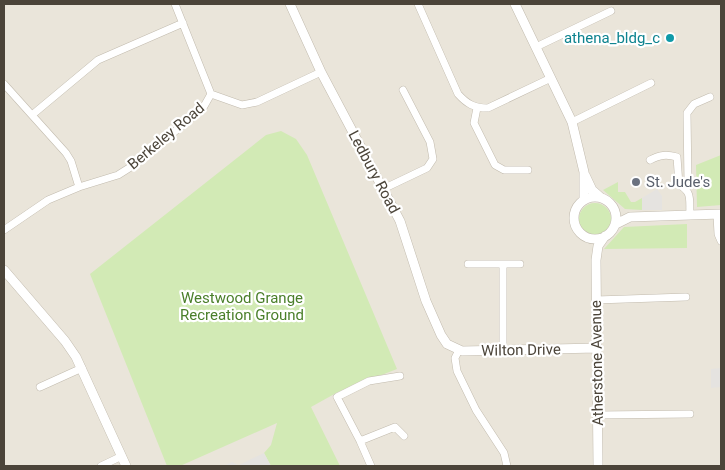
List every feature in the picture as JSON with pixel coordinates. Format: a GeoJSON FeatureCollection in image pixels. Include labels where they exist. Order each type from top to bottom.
{"type":"FeatureCollection","features":[{"type":"Feature","properties":{"kind":"street","name":"Berkeley Road"},"geometry":{"type":"LineString","coordinates":[[4,230],[48,200],[79,187],[118,175],[137,163],[203,108],[211,94],[175,4]]}},
{"type":"Feature","properties":{"kind":"street","name":"Ledbury Road"},"geometry":{"type":"LineString","coordinates":[[290,4],[321,72],[400,221],[426,301],[447,344]]}},
{"type":"Feature","properties":{"kind":"street"},"geometry":{"type":"LineString","coordinates":[[418,4],[458,94],[466,102],[477,108],[488,108],[551,78]]}},
{"type":"Feature","properties":{"kind":"street"},"geometry":{"type":"LineString","coordinates":[[515,4],[572,122],[584,172],[592,190],[620,212],[630,217]]}},
{"type":"Feature","properties":{"kind":"street"},"geometry":{"type":"LineString","coordinates":[[536,47],[611,11]]}},
{"type":"Feature","properties":{"kind":"street"},"geometry":{"type":"LineString","coordinates":[[32,115],[98,60],[183,23]]}},
{"type":"Feature","properties":{"kind":"street"},"geometry":{"type":"LineString","coordinates":[[211,94],[242,105],[257,102],[321,72]]}},
{"type":"Feature","properties":{"kind":"street"},"geometry":{"type":"LineString","coordinates":[[572,122],[651,83]]}},
{"type":"Feature","properties":{"kind":"street"},"geometry":{"type":"LineString","coordinates":[[4,84],[66,153],[71,161],[79,187]]}},
{"type":"Feature","properties":{"kind":"street"},"geometry":{"type":"LineString","coordinates":[[383,189],[426,168],[433,159],[430,142],[403,90]]}},
{"type":"Feature","properties":{"kind":"street"},"geometry":{"type":"LineString","coordinates":[[686,188],[688,184],[687,113],[694,104],[710,97]]}},
{"type":"Feature","properties":{"kind":"street"},"geometry":{"type":"LineString","coordinates":[[477,108],[474,123],[495,165],[504,170],[528,170]]}},
{"type":"Feature","properties":{"kind":"street"},"geometry":{"type":"LineString","coordinates":[[650,160],[658,155],[668,154],[677,157],[679,185],[686,188],[689,194],[690,215]]}},
{"type":"Feature","properties":{"kind":"street"},"geometry":{"type":"LineString","coordinates":[[584,172],[584,200]]}},
{"type":"Feature","properties":{"kind":"street"},"geometry":{"type":"LineString","coordinates":[[600,197],[584,200],[579,205],[574,217],[578,229],[587,237],[594,239],[605,236],[611,232],[616,224],[630,217],[719,214],[718,234],[721,241]]}},
{"type":"Feature","properties":{"kind":"street"},"geometry":{"type":"LineString","coordinates":[[612,205],[616,216],[616,224]]}},
{"type":"Feature","properties":{"kind":"street","name":"Atherstone Avenue"},"geometry":{"type":"LineString","coordinates":[[598,466],[596,260],[598,246],[605,236]]}},
{"type":"Feature","properties":{"kind":"street","name":"Atherstone Avenue"},"geometry":{"type":"LineString","coordinates":[[587,237],[596,260]]}},
{"type":"Feature","properties":{"kind":"street"},"geometry":{"type":"LineString","coordinates":[[468,264],[520,264]]}},
{"type":"Feature","properties":{"kind":"street"},"geometry":{"type":"LineString","coordinates":[[503,264],[503,350]]}},
{"type":"Feature","properties":{"kind":"street"},"geometry":{"type":"LineString","coordinates":[[4,270],[65,341],[82,368],[126,466]]}},
{"type":"Feature","properties":{"kind":"street"},"geometry":{"type":"LineString","coordinates":[[596,300],[686,297]]}},
{"type":"Feature","properties":{"kind":"street","name":"Wilton Drive"},"geometry":{"type":"LineString","coordinates":[[447,344],[459,350],[597,348]]}},
{"type":"Feature","properties":{"kind":"street"},"geometry":{"type":"LineString","coordinates":[[459,350],[455,358],[457,370],[476,410],[504,453],[507,466]]}},
{"type":"Feature","properties":{"kind":"street"},"geometry":{"type":"LineString","coordinates":[[40,387],[82,368]]}},
{"type":"Feature","properties":{"kind":"street"},"geometry":{"type":"LineString","coordinates":[[371,466],[360,441],[334,399],[369,381],[400,376]]}},
{"type":"Feature","properties":{"kind":"street"},"geometry":{"type":"LineString","coordinates":[[598,415],[690,414]]}},
{"type":"Feature","properties":{"kind":"street"},"geometry":{"type":"LineString","coordinates":[[360,441],[395,424],[404,436]]}},
{"type":"Feature","properties":{"kind":"street"},"geometry":{"type":"LineString","coordinates":[[100,466],[122,456]]}},
{"type":"Feature","properties":{"kind":"shaded area"},"geometry":{"type":"Polygon","coordinates":[[[4,4],[721,4],[721,466],[4,466],[4,4]]]}},
{"type":"Feature","properties":{"kind":"shaded area"},"geometry":{"type":"Polygon","coordinates":[[[657,189],[662,196],[662,210],[642,210],[642,198],[657,189]]]}},
{"type":"Feature","properties":{"kind":"shaded area"},"geometry":{"type":"Polygon","coordinates":[[[721,368],[721,387],[711,388],[711,369],[721,368]]]}},
{"type":"Feature","properties":{"kind":"shaded area"},"geometry":{"type":"Polygon","coordinates":[[[264,453],[271,466],[224,466],[232,462],[238,465],[264,453]]]}},
{"type":"Feature","properties":{"kind":"green space","name":"Westwood Grange Recreation Ground"},"geometry":{"type":"Polygon","coordinates":[[[281,131],[296,139],[307,155],[397,369],[338,392],[311,407],[340,466],[271,466],[264,453],[271,445],[277,423],[180,466],[167,466],[90,274],[266,135],[281,131]]]}},
{"type":"Feature","properties":{"kind":"green space"},"geometry":{"type":"Polygon","coordinates":[[[721,155],[721,205],[697,207],[696,165],[721,155]]]}},
{"type":"Feature","properties":{"kind":"green space"},"geometry":{"type":"Polygon","coordinates":[[[618,182],[618,192],[625,192],[631,202],[642,198],[642,210],[625,209],[603,190],[618,182]]]}},
{"type":"Feature","properties":{"kind":"green space"},"geometry":{"type":"Polygon","coordinates":[[[595,203],[601,204],[606,208],[610,213],[610,225],[606,230],[601,234],[595,235],[589,234],[584,230],[580,225],[579,219],[580,213],[584,208],[589,204],[595,203]]]}},
{"type":"Feature","properties":{"kind":"green space"},"geometry":{"type":"Polygon","coordinates":[[[687,224],[687,248],[604,249],[624,227],[687,224]]]}},
{"type":"Feature","properties":{"kind":"place","name":"athena_bldg_c"},"geometry":{"type":"Point","coordinates":[670,38]}},
{"type":"Feature","properties":{"kind":"place","name":"St. Jude's"},"geometry":{"type":"Point","coordinates":[636,182]}}]}
